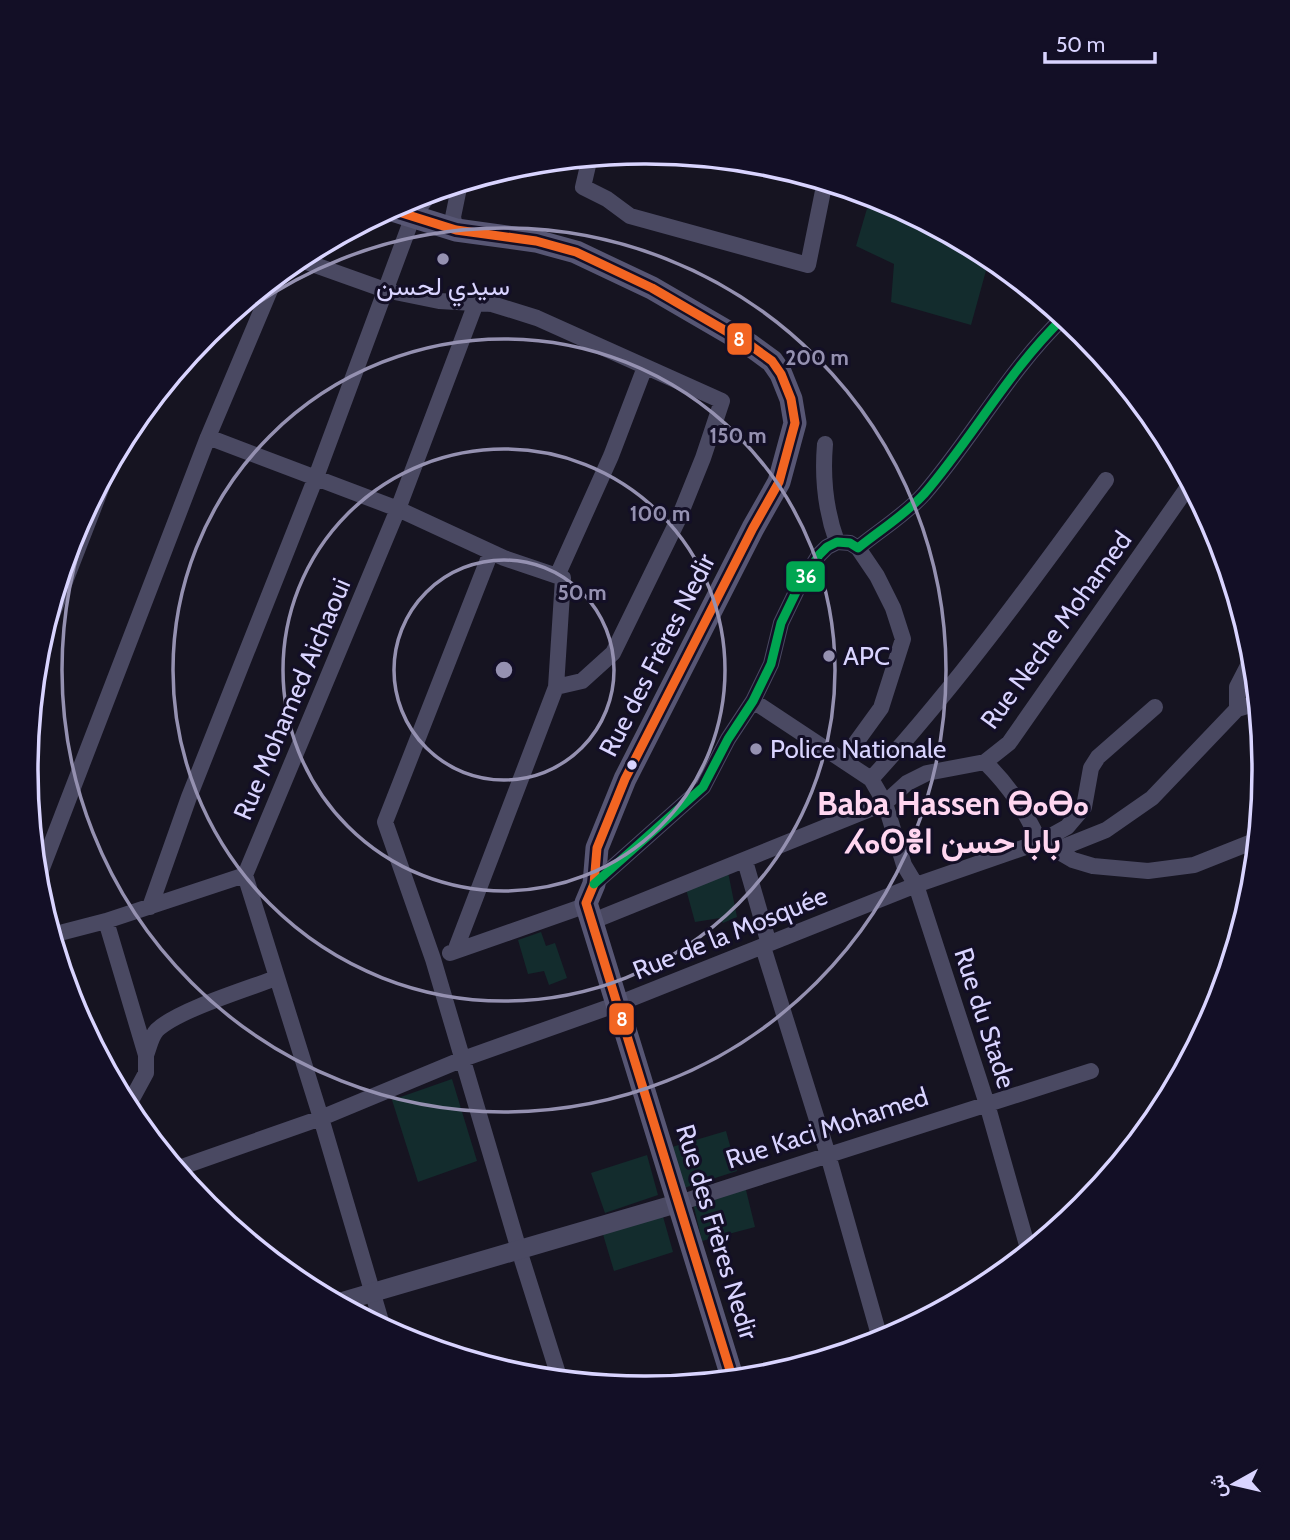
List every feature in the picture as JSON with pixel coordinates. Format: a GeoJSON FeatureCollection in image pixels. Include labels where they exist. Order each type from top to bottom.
{"type":"FeatureCollection","features":[{"type":"Feature","properties":{"kind":"main road","name":"Rue des Frères Nedir"},"geometry":{"type":"LineString","coordinates":[[405,214],[456,230],[536,241],[576,252],[652,288],[750,345],[772,361],[781,374],[791,399],[795,423],[779,482],[752,528],[625,779],[597,848],[591,904],[615,1005],[730,1370]]}},
{"type":"Feature","properties":{"kind":"street"},"geometry":{"type":"LineString","coordinates":[[588,167],[583,187],[607,199],[630,216],[808,265],[823,191]]}},
{"type":"Feature","properties":{"kind":"street"},"geometry":{"type":"LineString","coordinates":[[456,230],[453,217],[458,194]]}},
{"type":"Feature","properties":{"kind":"street"},"geometry":{"type":"LineString","coordinates":[[150,907],[189,797],[316,477],[413,216],[419,208]]}},
{"type":"Feature","properties":{"kind":"street"},"geometry":{"type":"LineString","coordinates":[[312,264],[385,290],[439,301],[492,304],[537,318],[722,401],[678,520],[613,653],[582,681],[556,687]]}},
{"type":"Feature","properties":{"kind":"street"},"geometry":{"type":"LineString","coordinates":[[46,859],[208,437],[268,296]]}},
{"type":"Feature","properties":{"kind":"street","name":"Rue Mohamed Aichaoui"},"geometry":{"type":"LineString","coordinates":[[245,876],[398,509],[475,303]]}},
{"type":"Feature","properties":{"kind":"street"},"geometry":{"type":"LineString","coordinates":[[858,548],[904,514],[924,494],[1026,356],[1056,324]]}},
{"type":"Feature","properties":{"kind":"street"},"geometry":{"type":"LineString","coordinates":[[557,576],[611,456],[645,367]]}},
{"type":"Feature","properties":{"kind":"street"},"geometry":{"type":"LineString","coordinates":[[208,437],[398,509],[491,552],[563,578],[556,687],[455,951]]}},
{"type":"Feature","properties":{"kind":"street"},"geometry":{"type":"LineString","coordinates":[[825,444],[823,469],[827,513],[837,542]]}},
{"type":"Feature","properties":{"kind":"street"},"geometry":{"type":"LineString","coordinates":[[753,701],[871,779],[919,726],[985,644],[1106,480]]}},
{"type":"Feature","properties":{"kind":"street","name":"Rue Neche Mohamed"},"geometry":{"type":"LineString","coordinates":[[433,959],[591,904],[745,861],[885,803],[907,783],[927,773],[985,762],[1009,743],[1184,493]]}},
{"type":"Feature","properties":{"kind":"street"},"geometry":{"type":"LineString","coordinates":[[591,904],[703,787],[728,739],[753,701],[771,664],[781,623],[797,590],[819,555],[837,542],[850,543],[858,548],[877,576],[893,608],[902,639],[881,708],[844,759]]}},
{"type":"Feature","properties":{"kind":"street"},"geometry":{"type":"LineString","coordinates":[[491,552],[385,822],[433,959],[557,1370]]}},
{"type":"Feature","properties":{"kind":"street"},"geometry":{"type":"LineString","coordinates":[[1237,709],[1237,687],[1243,674]]}},
{"type":"Feature","properties":{"kind":"street"},"geometry":{"type":"LineString","coordinates":[[1056,850],[1106,830],[1152,798],[1237,709],[1248,706]]}},
{"type":"Feature","properties":{"kind":"street","name":"Rue de la Mosquée"},"geometry":{"type":"LineString","coordinates":[[185,1166],[321,1118],[463,1059],[615,1005],[916,885],[1040,842],[1067,827],[1084,807],[1091,768],[1098,757],[1155,707]]}},
{"type":"Feature","properties":{"kind":"street"},"geometry":{"type":"LineString","coordinates":[[985,762],[1008,784],[1040,842],[1073,860],[1093,866],[1148,871],[1194,865],[1246,849]]}},
{"type":"Feature","properties":{"kind":"street","name":"Rue du Stade"},"geometry":{"type":"LineString","coordinates":[[871,779],[885,803],[904,865],[916,885],[987,1104],[1025,1242]]}},
{"type":"Feature","properties":{"kind":"street"},"geometry":{"type":"LineString","coordinates":[[745,861],[766,945],[832,1154],[878,1330]]}},
{"type":"Feature","properties":{"kind":"street"},"geometry":{"type":"LineString","coordinates":[[61,933],[106,921],[245,876],[321,1118],[378,1315]]}},
{"type":"Feature","properties":{"kind":"street"},"geometry":{"type":"LineString","coordinates":[[106,921],[146,1055],[146,1073],[134,1095]]}},
{"type":"Feature","properties":{"kind":"street"},"geometry":{"type":"LineString","coordinates":[[146,1055],[155,1032],[171,1021],[276,978]]}},
{"type":"Feature","properties":{"kind":"street","name":"Rue Kaci Mohamed"},"geometry":{"type":"LineString","coordinates":[[350,1299],[679,1203],[1091,1071]]}},
{"type":"Feature","properties":{"kind":"green space"},"geometry":{"type":"Polygon","coordinates":[[[868,206],[913,226],[982,266],[986,269],[971,325],[891,302],[894,264],[856,246],[868,206]]]}},
{"type":"Feature","properties":{"kind":"green space"},"geometry":{"type":"Polygon","coordinates":[[[728,872],[737,917],[723,923],[720,918],[695,922],[686,889],[728,872]]]}},
{"type":"Feature","properties":{"kind":"green space"},"geometry":{"type":"Polygon","coordinates":[[[541,932],[546,946],[555,943],[567,978],[549,985],[544,971],[528,974],[518,940],[541,932]]]}},
{"type":"Feature","properties":{"kind":"green space"},"geometry":{"type":"Polygon","coordinates":[[[452,1079],[477,1161],[418,1182],[392,1100],[452,1079]]]}},
{"type":"Feature","properties":{"kind":"green space"},"geometry":{"type":"Polygon","coordinates":[[[726,1131],[737,1171],[684,1188],[672,1147],[726,1131]]]}},
{"type":"Feature","properties":{"kind":"green space"},"geometry":{"type":"Polygon","coordinates":[[[647,1155],[658,1195],[605,1213],[591,1173],[647,1155]]]}},
{"type":"Feature","properties":{"kind":"green space"},"geometry":{"type":"Polygon","coordinates":[[[745,1186],[755,1227],[702,1241],[693,1203],[745,1186]]]}},
{"type":"Feature","properties":{"kind":"green space"},"geometry":{"type":"Polygon","coordinates":[[[662,1213],[673,1252],[614,1271],[602,1231],[662,1213]]]}},
{"type":"Feature","properties":{"kind":"transit line","name":"8"},"geometry":{"type":"LineString","coordinates":[[404,214],[456,230],[536,241],[576,252],[652,288],[750,345],[772,361],[781,374],[791,399],[795,423],[779,482],[625,779],[597,848],[594,884],[586,903],[730,1370]]}},
{"type":"Feature","properties":{"kind":"transit line","name":"36"},"geometry":{"type":"LineString","coordinates":[[594,884],[703,787],[728,739],[753,701],[771,664],[781,623],[797,590],[819,555],[837,542],[850,543],[858,548],[917,502],[1008,381],[1056,325]]}},
{"type":"Feature","properties":{"kind":"place","name":"سيدي لحسن"},"geometry":{"type":"Point","coordinates":[443,259]}},
{"type":"Feature","properties":{"kind":"place","name":"APC"},"geometry":{"type":"Point","coordinates":[829,656]}},
{"type":"Feature","properties":{"kind":"place","name":"Police Nationale"},"geometry":{"type":"Point","coordinates":[756,749]}},
{"type":"Feature","properties":{"kind":"district","name":"Baba Hassen ⴱⴰⴱⴰ ⵃⴰⵙⴻⵏ بابا حسن"},"geometry":{"type":"Point","coordinates":[953,822]}}]}
